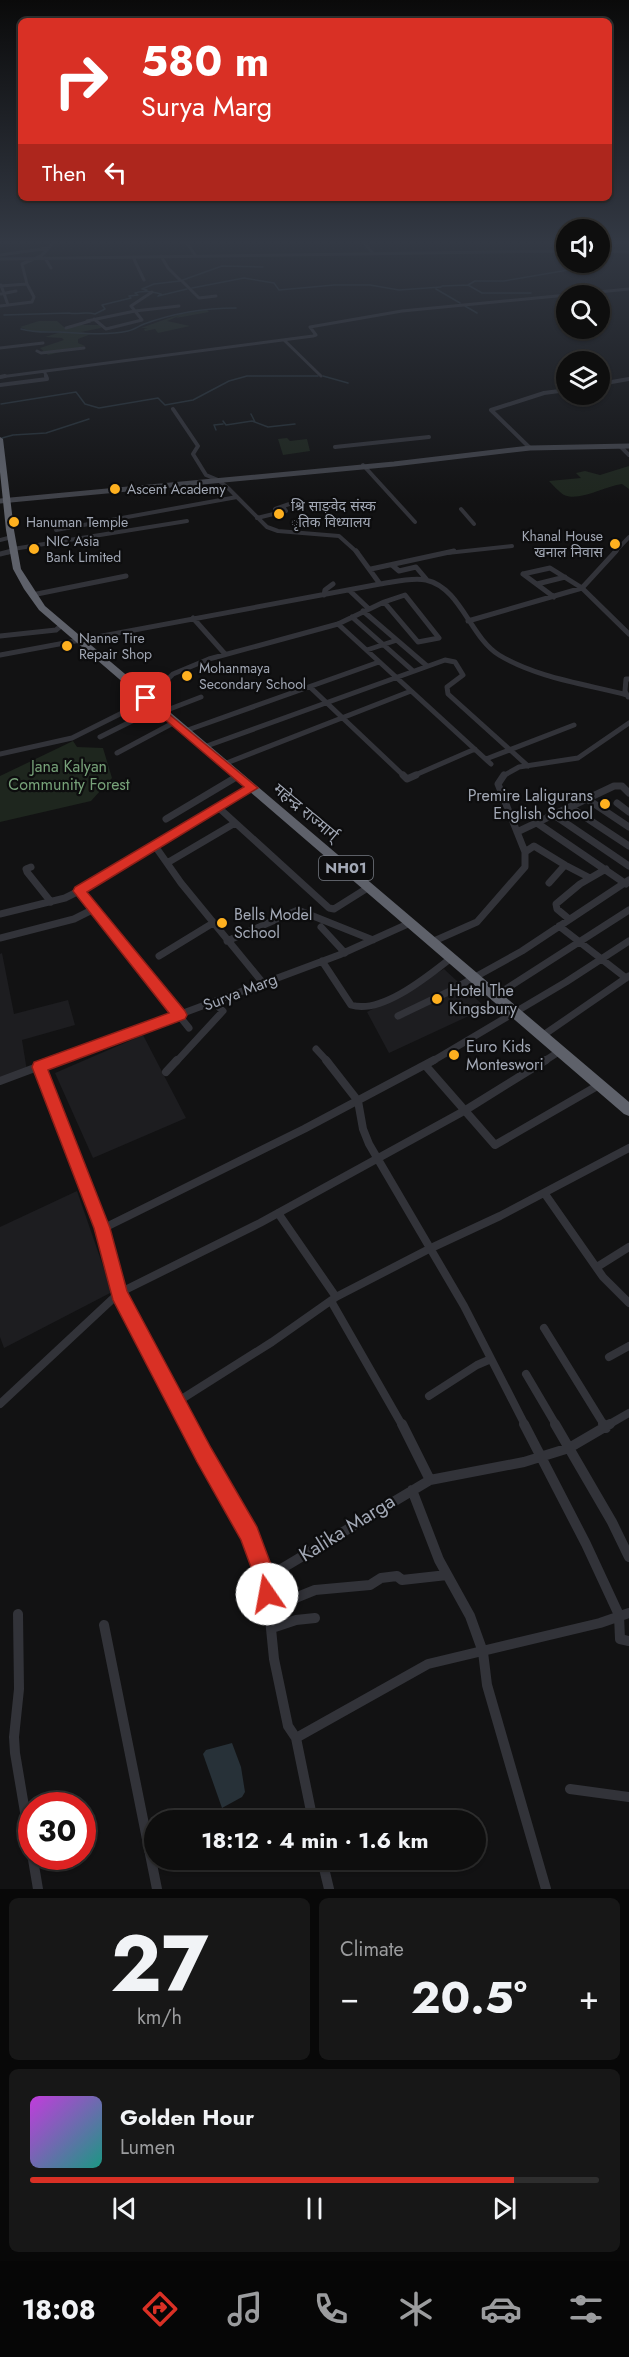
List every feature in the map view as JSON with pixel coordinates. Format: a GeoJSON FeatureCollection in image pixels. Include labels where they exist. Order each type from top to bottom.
{"type":"FeatureCollection","features":[{"type":"Feature","properties":{"kind":"highway","name":"महेन्द्र राज्मार्ग्"},"geometry":{"type":"LineString","coordinates":[[0,441],[4,501],[17,569],[32,595],[62,625],[144,697],[434,941],[629,1110]]}},
{"type":"Feature","properties":{"kind":"street"},"geometry":{"type":"LineString","coordinates":[[0,377],[45,373],[96,363],[316,335],[311,328]]}},
{"type":"Feature","properties":{"kind":"street"},"geometry":{"type":"LineString","coordinates":[[255,339],[263,343]]}},
{"type":"Feature","properties":{"kind":"street"},"geometry":{"type":"LineString","coordinates":[[284,340],[321,376]]}},
{"type":"Feature","properties":{"kind":"street"},"geometry":{"type":"LineString","coordinates":[[0,348],[43,343]]}},
{"type":"Feature","properties":{"kind":"street"},"geometry":{"type":"LineString","coordinates":[[37,351],[41,353],[84,348]]}},
{"type":"Feature","properties":{"kind":"street"},"geometry":{"type":"LineString","coordinates":[[45,373],[47,380]]}},
{"type":"Feature","properties":{"kind":"street"},"geometry":{"type":"LineString","coordinates":[[0,385],[54,378]]}},
{"type":"Feature","properties":{"kind":"street"},"geometry":{"type":"LineString","coordinates":[[610,382],[629,379]]}},
{"type":"Feature","properties":{"kind":"street"},"geometry":{"type":"LineString","coordinates":[[530,448],[491,410],[556,391]]}},
{"type":"Feature","properties":{"kind":"street"},"geometry":{"type":"LineString","coordinates":[[173,409],[198,446],[194,454],[206,474],[218,480],[267,528],[339,536],[371,570],[380,585]]}},
{"type":"Feature","properties":{"kind":"street"},"geometry":{"type":"LineString","coordinates":[[335,447],[429,437]]}},
{"type":"Feature","properties":{"kind":"street"},"geometry":{"type":"LineString","coordinates":[[620,446],[629,455]]}},
{"type":"Feature","properties":{"kind":"street"},"geometry":{"type":"LineString","coordinates":[[4,501],[363,465],[393,464],[530,448],[629,446]]}},
{"type":"Feature","properties":{"kind":"street"},"geometry":{"type":"LineString","coordinates":[[363,465],[415,522]]}},
{"type":"Feature","properties":{"kind":"street"},"geometry":{"type":"LineString","coordinates":[[56,530],[237,497]]}},
{"type":"Feature","properties":{"kind":"street"},"geometry":{"type":"LineString","coordinates":[[257,518],[286,511],[283,507],[298,501]]}},
{"type":"Feature","properties":{"kind":"street"},"geometry":{"type":"LineString","coordinates":[[461,509],[474,524]]}},
{"type":"Feature","properties":{"kind":"street"},"geometry":{"type":"LineString","coordinates":[[0,554],[187,520]]}},
{"type":"Feature","properties":{"kind":"street"},"geometry":{"type":"LineString","coordinates":[[0,540],[12,537]]}},
{"type":"Feature","properties":{"kind":"street"},"geometry":{"type":"LineString","coordinates":[[468,621],[582,588],[629,537]]}},
{"type":"Feature","properties":{"kind":"street"},"geometry":{"type":"LineString","coordinates":[[371,570],[456,551],[513,546]]}},
{"type":"Feature","properties":{"kind":"street"},"geometry":{"type":"LineString","coordinates":[[392,565],[399,571],[416,567],[427,580],[446,591],[485,645],[498,655],[544,673],[628,697],[626,679],[629,679]]}},
{"type":"Feature","properties":{"kind":"street"},"geometry":{"type":"LineString","coordinates":[[554,597],[523,574],[550,567],[582,588],[629,634]]}},
{"type":"Feature","properties":{"kind":"street"},"geometry":{"type":"LineString","coordinates":[[32,595],[126,576]]}},
{"type":"Feature","properties":{"kind":"street"},"geometry":{"type":"LineString","coordinates":[[537,584],[565,577]]}},
{"type":"Feature","properties":{"kind":"street"},"geometry":{"type":"LineString","coordinates":[[0,655],[349,590],[427,580]]}},
{"type":"Feature","properties":{"kind":"street"},"geometry":{"type":"LineString","coordinates":[[324,595],[325,590],[333,584]]}},
{"type":"Feature","properties":{"kind":"street"},"geometry":{"type":"LineString","coordinates":[[349,590],[397,640],[427,666]]}},
{"type":"Feature","properties":{"kind":"street"},"geometry":{"type":"LineString","coordinates":[[0,754],[72,738],[144,697],[173,674],[225,654],[338,624],[383,601],[405,595],[439,638],[418,642],[383,601]]}},
{"type":"Feature","properties":{"kind":"street"},"geometry":{"type":"LineString","coordinates":[[352,617],[412,670]]}},
{"type":"Feature","properties":{"kind":"street"},"geometry":{"type":"LineString","coordinates":[[193,618],[225,654]]}},
{"type":"Feature","properties":{"kind":"street"},"geometry":{"type":"LineString","coordinates":[[338,624],[489,761],[510,750],[574,725]]}},
{"type":"Feature","properties":{"kind":"street"},"geometry":{"type":"LineString","coordinates":[[0,636],[56,630],[62,625]]}},
{"type":"Feature","properties":{"kind":"street"},"geometry":{"type":"LineString","coordinates":[[367,650],[397,640]]}},
{"type":"Feature","properties":{"kind":"street"},"geometry":{"type":"LineString","coordinates":[[204,747],[395,676],[445,660],[455,662],[463,675],[447,687],[448,693],[528,766]]}},
{"type":"Feature","properties":{"kind":"street"},"geometry":{"type":"LineString","coordinates":[[185,731],[380,662]]}},
{"type":"Feature","properties":{"kind":"street"},"geometry":{"type":"LineString","coordinates":[[310,687],[407,779],[475,749]]}},
{"type":"Feature","properties":{"kind":"street"},"geometry":{"type":"LineString","coordinates":[[224,764],[411,691]]}},
{"type":"Feature","properties":{"kind":"street"},"geometry":{"type":"LineString","coordinates":[[100,737],[160,710],[201,697]]}},
{"type":"Feature","properties":{"kind":"street"},"geometry":{"type":"LineString","coordinates":[[117,753],[175,722]]}},
{"type":"Feature","properties":{"kind":"street"},"geometry":{"type":"LineString","coordinates":[[434,941],[484,917],[525,867],[525,852],[498,784],[501,777],[510,771],[528,766],[570,761],[629,723]]}},
{"type":"Feature","properties":{"kind":"street"},"geometry":{"type":"LineString","coordinates":[[166,819],[238,776]]}},
{"type":"Feature","properties":{"kind":"street"},"geometry":{"type":"LineString","coordinates":[[518,832],[614,786],[622,786],[629,793]]}},
{"type":"Feature","properties":{"kind":"street"},"geometry":{"type":"LineString","coordinates":[[0,914],[51,902],[79,891],[252,788]]}},
{"type":"Feature","properties":{"kind":"street"},"geometry":{"type":"LineString","coordinates":[[587,799],[627,823]]}},
{"type":"Feature","properties":{"kind":"street"},"geometry":{"type":"LineString","coordinates":[[617,803],[629,812]]}},
{"type":"Feature","properties":{"kind":"street"},"geometry":{"type":"LineString","coordinates":[[570,807],[629,846]]}},
{"type":"Feature","properties":{"kind":"street"},"geometry":{"type":"LineString","coordinates":[[219,808],[329,908],[334,909],[369,888]]}},
{"type":"Feature","properties":{"kind":"street"},"geometry":{"type":"LineString","coordinates":[[554,815],[629,866]]}},
{"type":"Feature","properties":{"kind":"street"},"geometry":{"type":"LineString","coordinates":[[167,863],[235,823]]}},
{"type":"Feature","properties":{"kind":"street"},"geometry":{"type":"LineString","coordinates":[[398,1016],[448,992],[533,944],[568,919],[628,883],[537,823]]}},
{"type":"Feature","properties":{"kind":"street"},"geometry":{"type":"LineString","coordinates":[[155,846],[227,941],[263,983]]}},
{"type":"Feature","properties":{"kind":"street"},"geometry":{"type":"LineString","coordinates":[[525,852],[534,846],[590,878]]}},
{"type":"Feature","properties":{"kind":"street"},"geometry":{"type":"LineString","coordinates":[[549,883],[565,865]]}},
{"type":"Feature","properties":{"kind":"street"},"geometry":{"type":"LineString","coordinates":[[31,867],[26,869],[27,872],[51,902]]}},
{"type":"Feature","properties":{"kind":"street"},"geometry":{"type":"LineString","coordinates":[[568,919],[557,909],[556,904],[590,878],[606,869]]}},
{"type":"Feature","properties":{"kind":"street"},"geometry":{"type":"LineString","coordinates":[[79,891],[189,1028]]}},
{"type":"Feature","properties":{"kind":"street"},"geometry":{"type":"LineString","coordinates":[[0,938],[74,919],[94,909]]}},
{"type":"Feature","properties":{"kind":"street"},"geometry":{"type":"LineString","coordinates":[[227,941],[298,910],[373,940]]}},
{"type":"Feature","properties":{"kind":"street"},"geometry":{"type":"LineString","coordinates":[[495,996],[629,910]]}},
{"type":"Feature","properties":{"kind":"street"},"geometry":{"type":"LineString","coordinates":[[159,956],[213,923]]}},
{"type":"Feature","properties":{"kind":"street","name":"Surya Marg"},"geometry":{"type":"LineString","coordinates":[[0,1081],[345,953],[410,923]]}},
{"type":"Feature","properties":{"kind":"street"},"geometry":{"type":"LineString","coordinates":[[542,1036],[628,977],[559,926]]}},
{"type":"Feature","properties":{"kind":"street"},"geometry":{"type":"LineString","coordinates":[[321,927],[345,953]]}},
{"type":"Feature","properties":{"kind":"street"},"geometry":{"type":"LineString","coordinates":[[102,1228],[358,1101],[425,1065],[517,1014],[629,941]]}},
{"type":"Feature","properties":{"kind":"street"},"geometry":{"type":"LineString","coordinates":[[322,961],[351,1005],[362,1008],[370,1007],[397,993],[451,958]]}},
{"type":"Feature","properties":{"kind":"street"},"geometry":{"type":"LineString","coordinates":[[166,1072],[223,1011],[213,1002]]}},
{"type":"Feature","properties":{"kind":"street"},"geometry":{"type":"LineString","coordinates":[[316,1049],[358,1101],[363,1129],[429,1249],[464,1306],[540,1457],[624,1614],[620,1639],[629,1641]]}},
{"type":"Feature","properties":{"kind":"street"},"geometry":{"type":"LineString","coordinates":[[0,1404],[119,1293],[278,1213],[464,1111],[561,1051]]}},
{"type":"Feature","properties":{"kind":"street"},"geometry":{"type":"LineString","coordinates":[[425,1065],[490,1142],[498,1144],[599,1085]]}},
{"type":"Feature","properties":{"kind":"street"},"geometry":{"type":"LineString","coordinates":[[39,1067],[102,1228],[119,1293],[249,1535],[266,1578],[274,1659],[288,1726],[296,1738],[311,1810]]}},
{"type":"Feature","properties":{"kind":"street"},"geometry":{"type":"LineString","coordinates":[[177,1402],[272,1342],[333,1299],[429,1249],[545,1194],[629,1148]]}},
{"type":"Feature","properties":{"kind":"street"},"geometry":{"type":"LineString","coordinates":[[545,1194],[597,1267],[620,1296],[629,1303]]}},
{"type":"Feature","properties":{"kind":"street"},"geometry":{"type":"LineString","coordinates":[[278,1213],[333,1299],[392,1405],[430,1480]]}},
{"type":"Feature","properties":{"kind":"street"},"geometry":{"type":"LineString","coordinates":[[597,1267],[629,1247]]}},
{"type":"Feature","properties":{"kind":"street"},"geometry":{"type":"LineString","coordinates":[[544,1328],[606,1428]]}},
{"type":"Feature","properties":{"kind":"street"},"geometry":{"type":"LineString","coordinates":[[609,1357],[629,1346]]}},
{"type":"Feature","properties":{"kind":"street"},"geometry":{"type":"LineString","coordinates":[[429,1396],[477,1365],[491,1359]]}},
{"type":"Feature","properties":{"kind":"street"},"geometry":{"type":"LineString","coordinates":[[526,1374],[629,1557]]}},
{"type":"Feature","properties":{"kind":"street","name":"Kalika Marga"},"geometry":{"type":"LineString","coordinates":[[266,1578],[430,1480],[540,1457],[569,1448],[629,1413]]}},
{"type":"Feature","properties":{"kind":"street"},"geometry":{"type":"LineString","coordinates":[[411,1490],[447,1575],[470,1616],[483,1653],[487,1685],[546,1889]]}},
{"type":"Feature","properties":{"kind":"street"},"geometry":{"type":"LineString","coordinates":[[268,1609],[315,1590],[369,1585],[381,1578],[397,1576],[402,1580],[447,1575]]}},
{"type":"Feature","properties":{"kind":"street"},"geometry":{"type":"LineString","coordinates":[[18,1614],[20,1689],[14,1737],[15,1753],[38,1889]]}},
{"type":"Feature","properties":{"kind":"street"},"geometry":{"type":"LineString","coordinates":[[296,1738],[428,1664],[483,1653],[600,1623],[624,1614]]}},
{"type":"Feature","properties":{"kind":"street"},"geometry":{"type":"LineString","coordinates":[[272,1628],[296,1620],[315,1618]]}},
{"type":"Feature","properties":{"kind":"street"},"geometry":{"type":"LineString","coordinates":[[104,1624],[157,1889]]}},
{"type":"Feature","properties":{"kind":"street"},"geometry":{"type":"LineString","coordinates":[[570,1789],[629,1797]]}},
{"type":"Feature","properties":{"kind":"street"},"geometry":{"type":"LineString","coordinates":[[324,1870],[329,1889]]}},
{"type":"Feature","properties":{"kind":"shaded area"},"geometry":{"type":"Polygon","coordinates":[[[2,953],[14,1014],[68,1000],[75,1025],[22,1040],[27,1071],[0,1081],[0,954],[2,953]]]}},
{"type":"Feature","properties":{"kind":"shaded area"},"geometry":{"type":"Polygon","coordinates":[[[444,969],[486,1008],[389,1053],[367,1012],[444,969]]]}},
{"type":"Feature","properties":{"kind":"shaded area"},"geometry":{"type":"Polygon","coordinates":[[[143,1035],[186,1118],[93,1158],[55,1073],[143,1035]]]}},
{"type":"Feature","properties":{"kind":"shaded area"},"geometry":{"type":"Polygon","coordinates":[[[77,1191],[112,1292],[4,1348],[0,1337],[0,1227],[77,1191]]]}},
{"type":"Feature","properties":{"kind":"shaded area"},"geometry":{"type":"Polygon","coordinates":[[[232,1743],[241,1767],[245,1792],[242,1797],[222,1808],[203,1754],[206,1750],[232,1743]]]}},
{"type":"Feature","properties":{"kind":"green space"},"geometry":{"type":"Polygon","coordinates":[[[23,328],[100,328],[81,332],[91,334],[78,339],[78,343],[85,346],[48,355],[40,348],[64,340],[45,337],[61,332],[30,331],[23,328]]]}},
{"type":"Feature","properties":{"kind":"green space"},"geometry":{"type":"Polygon","coordinates":[[[180,328],[158,333],[155,329],[145,331],[144,329],[180,328]]]}},
{"type":"Feature","properties":{"kind":"green space"},"geometry":{"type":"Polygon","coordinates":[[[287,438],[290,441],[307,439],[310,451],[283,455],[278,439],[287,438]]]}},
{"type":"Feature","properties":{"kind":"green space"},"geometry":{"type":"Polygon","coordinates":[[[629,466],[629,489],[622,484],[570,497],[562,494],[549,481],[581,478],[576,473],[585,471],[600,475],[629,466]]]}},
{"type":"Feature","properties":{"kind":"green space","name":"Jana Kalyan Community Forest"},"geometry":{"type":"Polygon","coordinates":[[[73,741],[77,747],[103,748],[112,778],[91,801],[0,822],[0,776],[73,741]]]}},
{"type":"Feature","properties":{"kind":"waterway"},"geometry":{"type":"LineString","coordinates":[[21,329],[93,334],[134,328]]}},
{"type":"Feature","properties":{"kind":"waterway"},"geometry":{"type":"LineString","coordinates":[[1,404],[76,392],[85,404],[99,408],[158,398],[165,405],[193,400],[229,381],[247,376],[318,376]]}},
{"type":"Feature","properties":{"kind":"waterway"},"geometry":{"type":"LineString","coordinates":[[323,376],[348,383]]}},
{"type":"Feature","properties":{"kind":"waterway"},"geometry":{"type":"LineString","coordinates":[[251,414],[255,422]]}},
{"type":"Feature","properties":{"kind":"waterway"},"geometry":{"type":"LineString","coordinates":[[2,438],[46,433],[89,419]]}},
{"type":"Feature","properties":{"kind":"waterway"},"geometry":{"type":"LineString","coordinates":[[223,421],[226,425],[252,421],[268,427],[295,424]]}},
{"type":"Feature","properties":{"kind":"waterway"},"geometry":{"type":"LineString","coordinates":[[216,430],[214,425],[223,424]]}},
{"type":"Feature","properties":{"kind":"place","name":"Ascent Academy"},"geometry":{"type":"Point","coordinates":[115,489]}},
{"type":"Feature","properties":{"kind":"place","name":"श्रि साङ्वेद संस्क ृतिक विध्यालय"},"geometry":{"type":"Point","coordinates":[279,514]}},
{"type":"Feature","properties":{"kind":"place","name":"Hanuman Temple"},"geometry":{"type":"Point","coordinates":[14,522]}},
{"type":"Feature","properties":{"kind":"place","name":"Khanal House खनाल निवास"},"geometry":{"type":"Point","coordinates":[615,544]}},
{"type":"Feature","properties":{"kind":"place","name":"NIC Asia Bank Limited"},"geometry":{"type":"Point","coordinates":[34,549]}},
{"type":"Feature","properties":{"kind":"place","name":"Nanne Tire Repair Shop"},"geometry":{"type":"Point","coordinates":[67,646]}},
{"type":"Feature","properties":{"kind":"place","name":"Mohanmaya Secondary School"},"geometry":{"type":"Point","coordinates":[187,676]}},
{"type":"Feature","properties":{"kind":"place","name":"Premire Laligurans English School"},"geometry":{"type":"Point","coordinates":[605,804]}},
{"type":"Feature","properties":{"kind":"place","name":"Bells Model School"},"geometry":{"type":"Point","coordinates":[222,923]}},
{"type":"Feature","properties":{"kind":"place","name":"Hotel The Kingsbury"},"geometry":{"type":"Point","coordinates":[437,999]}},
{"type":"Feature","properties":{"kind":"place","name":"Euro Kids Monteswori"},"geometry":{"type":"Point","coordinates":[454,1055]}},
{"type":"Feature","properties":{"kind":"route"},"geometry":{"type":"LineString","coordinates":[[146,698],[252,788],[79,891],[180,1015],[39,1067],[102,1228],[119,1293],[249,1535],[266,1578],[267,1594]]}}]}
